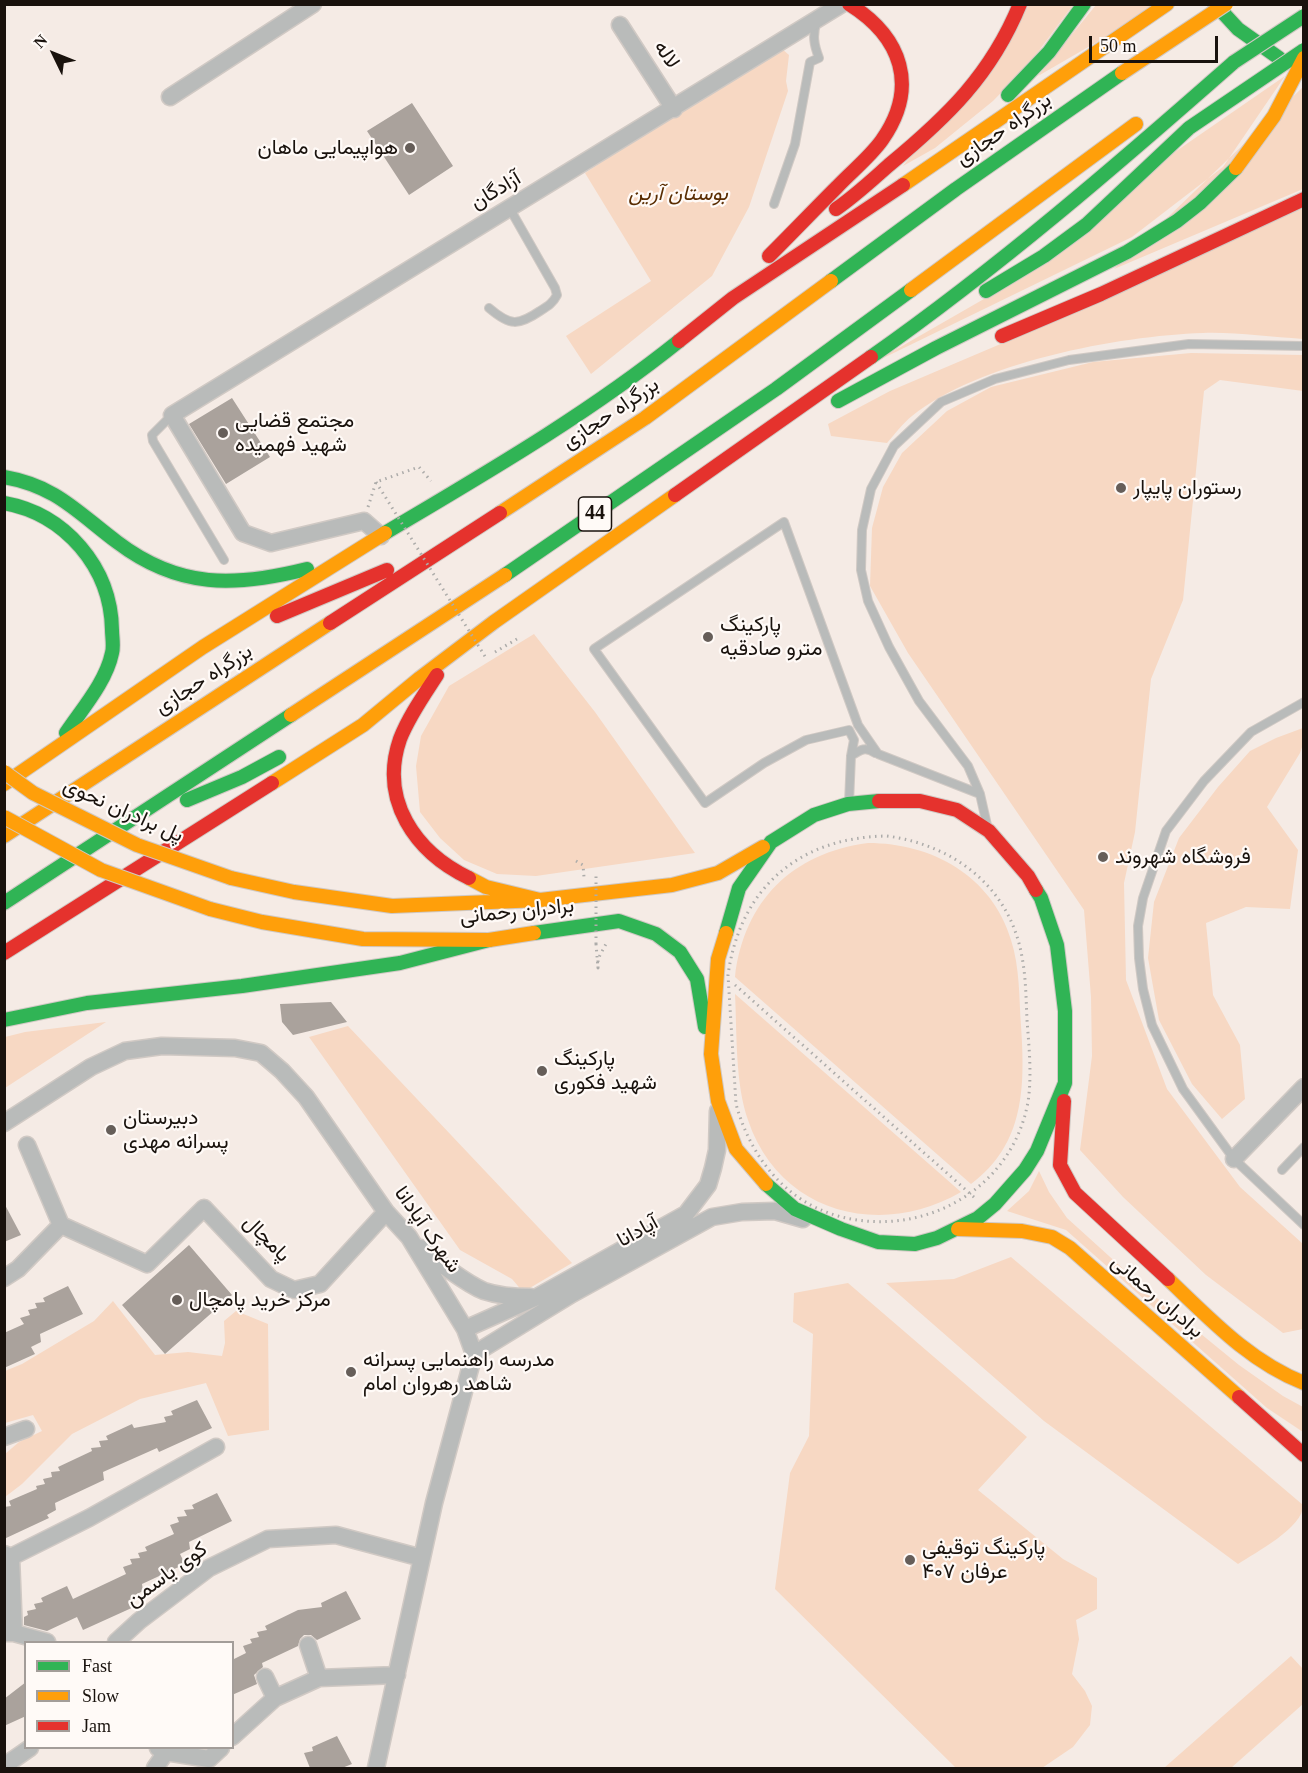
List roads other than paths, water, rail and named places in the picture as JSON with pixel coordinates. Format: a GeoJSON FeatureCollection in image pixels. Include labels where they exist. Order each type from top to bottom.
{"type":"FeatureCollection","features":[{"type":"Feature","properties":{"kind":"main road"},"geometry":{"type":"LineString","coordinates":[[733,298],[770,256],[880,142],[891,127],[899,108],[900,81],[894,51],[885,33],[849,4]]}},
{"type":"Feature","properties":{"kind":"main road"},"geometry":{"type":"LineString","coordinates":[[770,256],[842,205],[907,151],[956,105],[985,72],[1005,40],[1020,4]]}},
{"type":"Feature","properties":{"kind":"main road"},"geometry":{"type":"LineString","coordinates":[[941,159],[1033,72],[1084,4]]}},
{"type":"Feature","properties":{"kind":"main road"},"geometry":{"type":"LineString","coordinates":[[4,784],[203,647],[336,562],[554,430],[650,364],[733,298],[833,233],[1167,4]]}},
{"type":"Feature","properties":{"kind":"main road"},"geometry":{"type":"LineString","coordinates":[[1215,4],[1238,30],[1304,76]]}},
{"type":"Feature","properties":{"kind":"main road","name":"بزرگراه حجازی"},"geometry":{"type":"LineString","coordinates":[[4,837],[645,418],[956,189],[1122,73],[1226,4]]}},
{"type":"Feature","properties":{"kind":"main road"},"geometry":{"type":"LineString","coordinates":[[1177,95],[1234,62],[1304,16]]}},
{"type":"Feature","properties":{"kind":"main road"},"geometry":{"type":"LineString","coordinates":[[901,336],[951,311],[1043,257],[1100,213],[1189,128],[1304,50]]}},
{"type":"Feature","properties":{"kind":"main road"},"geometry":{"type":"LineString","coordinates":[[941,361],[830,405],[934,349],[1119,256],[1169,226],[1201,202],[1236,168],[1269,125],[1292,87],[1304,58]]}},
{"type":"Feature","properties":{"kind":"main road"},"geometry":{"type":"LineString","coordinates":[[4,953],[363,725],[494,622],[901,336],[989,270],[1234,62]]}},
{"type":"Feature","properties":{"kind":"main road","name":"44"},"geometry":{"type":"LineString","coordinates":[[4,903],[558,539],[767,396],[1148,114]]}},
{"type":"Feature","properties":{"kind":"main road"},"geometry":{"type":"LineString","coordinates":[[994,339],[1101,294],[1304,199]]}},
{"type":"Feature","properties":{"kind":"main road"},"geometry":{"type":"LineString","coordinates":[[661,503],[810,417]]}},
{"type":"Feature","properties":{"kind":"main road"},"geometry":{"type":"LineString","coordinates":[[4,477],[23,479],[69,501],[118,543],[149,565],[187,579],[219,583],[268,580],[336,562]]}},
{"type":"Feature","properties":{"kind":"main road"},"geometry":{"type":"LineString","coordinates":[[4,503],[17,504],[50,518],[75,541],[96,568],[107,592],[112,621],[112,652],[95,689],[57,747]]}},
{"type":"Feature","properties":{"kind":"main road"},"geometry":{"type":"LineString","coordinates":[[203,647],[467,536]]}},
{"type":"Feature","properties":{"kind":"main road"},"geometry":{"type":"LineString","coordinates":[[494,622],[438,674],[416,707],[400,740],[393,780],[402,815],[416,837],[434,857],[452,870],[486,887],[540,900]]}},
{"type":"Feature","properties":{"kind":"main road"},"geometry":{"type":"LineString","coordinates":[[346,719],[420,678]]}},
{"type":"Feature","properties":{"kind":"main road"},"geometry":{"type":"LineString","coordinates":[[120,828],[242,777],[294,748]]}},
{"type":"Feature","properties":{"kind":"main road","name":"پل برادران نحوی"},"geometry":{"type":"LineString","coordinates":[[4,772],[33,793],[137,845],[231,878]]}},
{"type":"Feature","properties":{"kind":"main road","name":"برادران رحمانی"},"geometry":{"type":"LineString","coordinates":[[231,878],[294,892],[392,906],[540,900],[672,885],[718,873],[814,815],[849,804],[920,801],[957,810],[988,831],[1028,876],[1041,898],[1057,945],[1065,1011],[1065,1083],[1060,1165],[1075,1193],[1241,1347],[1281,1374],[1304,1383]]}},
{"type":"Feature","properties":{"kind":"main road","name":"برادران رحمانی"},"geometry":{"type":"LineString","coordinates":[[4,817],[100,870],[210,909],[262,922],[363,939],[489,940],[619,921],[656,934],[680,952],[696,979],[711,1054]]}},
{"type":"Feature","properties":{"kind":"main road"},"geometry":{"type":"LineString","coordinates":[[771,842],[739,888],[718,959],[711,1054],[718,1101],[736,1149],[766,1185],[795,1209],[878,1242],[915,1244],[958,1229],[986,1212],[1026,1170],[1037,1151],[1065,1083]]}},
{"type":"Feature","properties":{"kind":"main road"},"geometry":{"type":"LineString","coordinates":[[4,1020],[87,1003],[242,986],[400,963],[489,940]]}},
{"type":"Feature","properties":{"kind":"main road","name":"برادران رحمانی"},"geometry":{"type":"LineString","coordinates":[[958,1229],[1022,1231],[1052,1237],[1070,1248],[1304,1455]]}},
{"type":"Feature","properties":{"kind":"main road"},"geometry":{"type":"LineString","coordinates":[[1268,1422],[1304,1443]]}},
{"type":"Feature","properties":{"kind":"street"},"geometry":{"type":"LineString","coordinates":[[170,97],[313,4]]}},
{"type":"Feature","properties":{"kind":"street","name":"آزادگان"},"geometry":{"type":"LineString","coordinates":[[172,415],[842,4]]}},
{"type":"Feature","properties":{"kind":"street","name":"لاله"},"geometry":{"type":"LineString","coordinates":[[620,26],[674,109]]}},
{"type":"Feature","properties":{"kind":"street"},"geometry":{"type":"LineString","coordinates":[[172,415],[243,533],[271,543],[364,521],[381,536]]}},
{"type":"Feature","properties":{"kind":"street","name":"شهرک آپادانا"},"geometry":{"type":"LineString","coordinates":[[4,1123],[91,1067],[125,1050],[162,1046],[235,1048],[261,1053],[282,1071],[306,1097],[386,1212],[409,1237],[465,1329],[474,1354]]}},
{"type":"Feature","properties":{"kind":"street"},"geometry":{"type":"LineString","coordinates":[[1234,1159],[1304,1087]]}},
{"type":"Feature","properties":{"kind":"street","name":"آپادانا"},"geometry":{"type":"LineString","coordinates":[[465,1329],[537,1297],[686,1214],[708,1185],[713,1168],[717,1150],[718,1101]]}},
{"type":"Feature","properties":{"kind":"street"},"geometry":{"type":"LineString","coordinates":[[4,1278],[18,1269],[61,1225],[27,1145]]}},
{"type":"Feature","properties":{"kind":"street","name":"پامچال"},"geometry":{"type":"LineString","coordinates":[[61,1225],[147,1264],[204,1208],[271,1279],[294,1290],[320,1284],[386,1212]]}},
{"type":"Feature","properties":{"kind":"street","name":"آپادانا"},"geometry":{"type":"LineString","coordinates":[[474,1354],[572,1294],[712,1217],[742,1212],[775,1211],[841,1229]]}},
{"type":"Feature","properties":{"kind":"street"},"geometry":{"type":"LineString","coordinates":[[409,1237],[434,1259],[484,1291],[511,1296],[537,1297]]}},
{"type":"Feature","properties":{"kind":"street"},"geometry":{"type":"LineString","coordinates":[[376,1768],[422,1558],[474,1354]]}},
{"type":"Feature","properties":{"kind":"street"},"geometry":{"type":"LineString","coordinates":[[4,1437],[26,1429]]}},
{"type":"Feature","properties":{"kind":"street"},"geometry":{"type":"LineString","coordinates":[[43,1641],[9,1633],[8,1555],[89,1518],[216,1447]]}},
{"type":"Feature","properties":{"kind":"street","name":"کوی یاسمن"},"geometry":{"type":"LineString","coordinates":[[117,1641],[139,1621],[209,1568],[268,1539],[336,1535],[422,1558]]}},
{"type":"Feature","properties":{"kind":"street"},"geometry":{"type":"LineString","coordinates":[[308,1645],[319,1678]]}},
{"type":"Feature","properties":{"kind":"street"},"geometry":{"type":"LineString","coordinates":[[234,1735],[275,1698],[319,1678],[397,1675]]}},
{"type":"Feature","properties":{"kind":"street"},"geometry":{"type":"LineString","coordinates":[[265,1677],[275,1698]]}},
{"type":"Feature","properties":{"kind":"street"},"geometry":{"type":"LineString","coordinates":[[4,1766],[29,1749]]}},
{"type":"Feature","properties":{"kind":"street"},"geometry":{"type":"LineString","coordinates":[[156,1768],[162,1750],[215,1758]]}},
{"type":"Feature","properties":{"kind":"lane"},"geometry":{"type":"LineString","coordinates":[[774,204],[795,144],[810,62],[819,58],[813,32],[818,18]]}},
{"type":"Feature","properties":{"kind":"lane"},"geometry":{"type":"LineString","coordinates":[[489,308],[511,322],[525,321],[553,303],[557,295],[510,209]]}},
{"type":"Feature","properties":{"kind":"lane"},"geometry":{"type":"LineString","coordinates":[[988,831],[980,794],[968,766],[919,701],[889,647],[868,601],[861,570],[862,530],[871,489],[894,446],[941,402],[995,379],[1069,360],[1189,344],[1304,346]]}},
{"type":"Feature","properties":{"kind":"lane"},"geometry":{"type":"LineString","coordinates":[[172,415],[155,430],[152,435],[153,441],[224,560]]}},
{"type":"Feature","properties":{"kind":"lane"},"geometry":{"type":"LineString","coordinates":[[849,804],[854,740],[849,730],[806,740],[764,763],[705,803],[594,649],[784,522],[858,725],[878,754]]}},
{"type":"Feature","properties":{"kind":"lane"},"geometry":{"type":"LineString","coordinates":[[1304,702],[1251,732],[1204,781],[1166,831],[1143,898],[1138,926],[1143,989],[1152,1025],[1183,1089],[1234,1159],[1304,1225]]}},
{"type":"Feature","properties":{"kind":"lane"},"geometry":{"type":"LineString","coordinates":[[851,756],[861,749],[869,749],[980,794]]}},
{"type":"Feature","properties":{"kind":"lane"},"geometry":{"type":"LineString","coordinates":[[1282,1170],[1304,1147]]}},
{"type":"Feature","properties":{"kind":"place","name":"هواپیمایی ماهان"},"geometry":{"type":"Point","coordinates":[410,148]}},
{"type":"Feature","properties":{"kind":"place","name":"مجتمع قضایی شهید فهمیده"},"geometry":{"type":"Point","coordinates":[223,433]}},
{"type":"Feature","properties":{"kind":"place","name":"رستوران پایپار"},"geometry":{"type":"Point","coordinates":[1121,488]}},
{"type":"Feature","properties":{"kind":"place","name":"پارکینگ مترو صادقیه"},"geometry":{"type":"Point","coordinates":[708,637]}},
{"type":"Feature","properties":{"kind":"place","name":"فروشگاه شهروند"},"geometry":{"type":"Point","coordinates":[1103,857]}},
{"type":"Feature","properties":{"kind":"place","name":"پارکینگ شهید فکوری"},"geometry":{"type":"Point","coordinates":[542,1071]}},
{"type":"Feature","properties":{"kind":"place","name":"دبیرستان پسرانه مهدی"},"geometry":{"type":"Point","coordinates":[111,1130]}},
{"type":"Feature","properties":{"kind":"place","name":"مرکز خرید پامچال"},"geometry":{"type":"Point","coordinates":[177,1300]}},
{"type":"Feature","properties":{"kind":"place","name":"مدرسه راهنمایی پسرانه شاهد رهروان امام"},"geometry":{"type":"Point","coordinates":[351,1372]}},
{"type":"Feature","properties":{"kind":"place","name":"پارکینگ توقیفی عرفان ۴۰۷"},"geometry":{"type":"Point","coordinates":[910,1560]}},
{"type":"Feature","properties":{"kind":"park label","name":"بوستان آرین"},"geometry":{"type":"Point","coordinates":[678,194]}}]}
